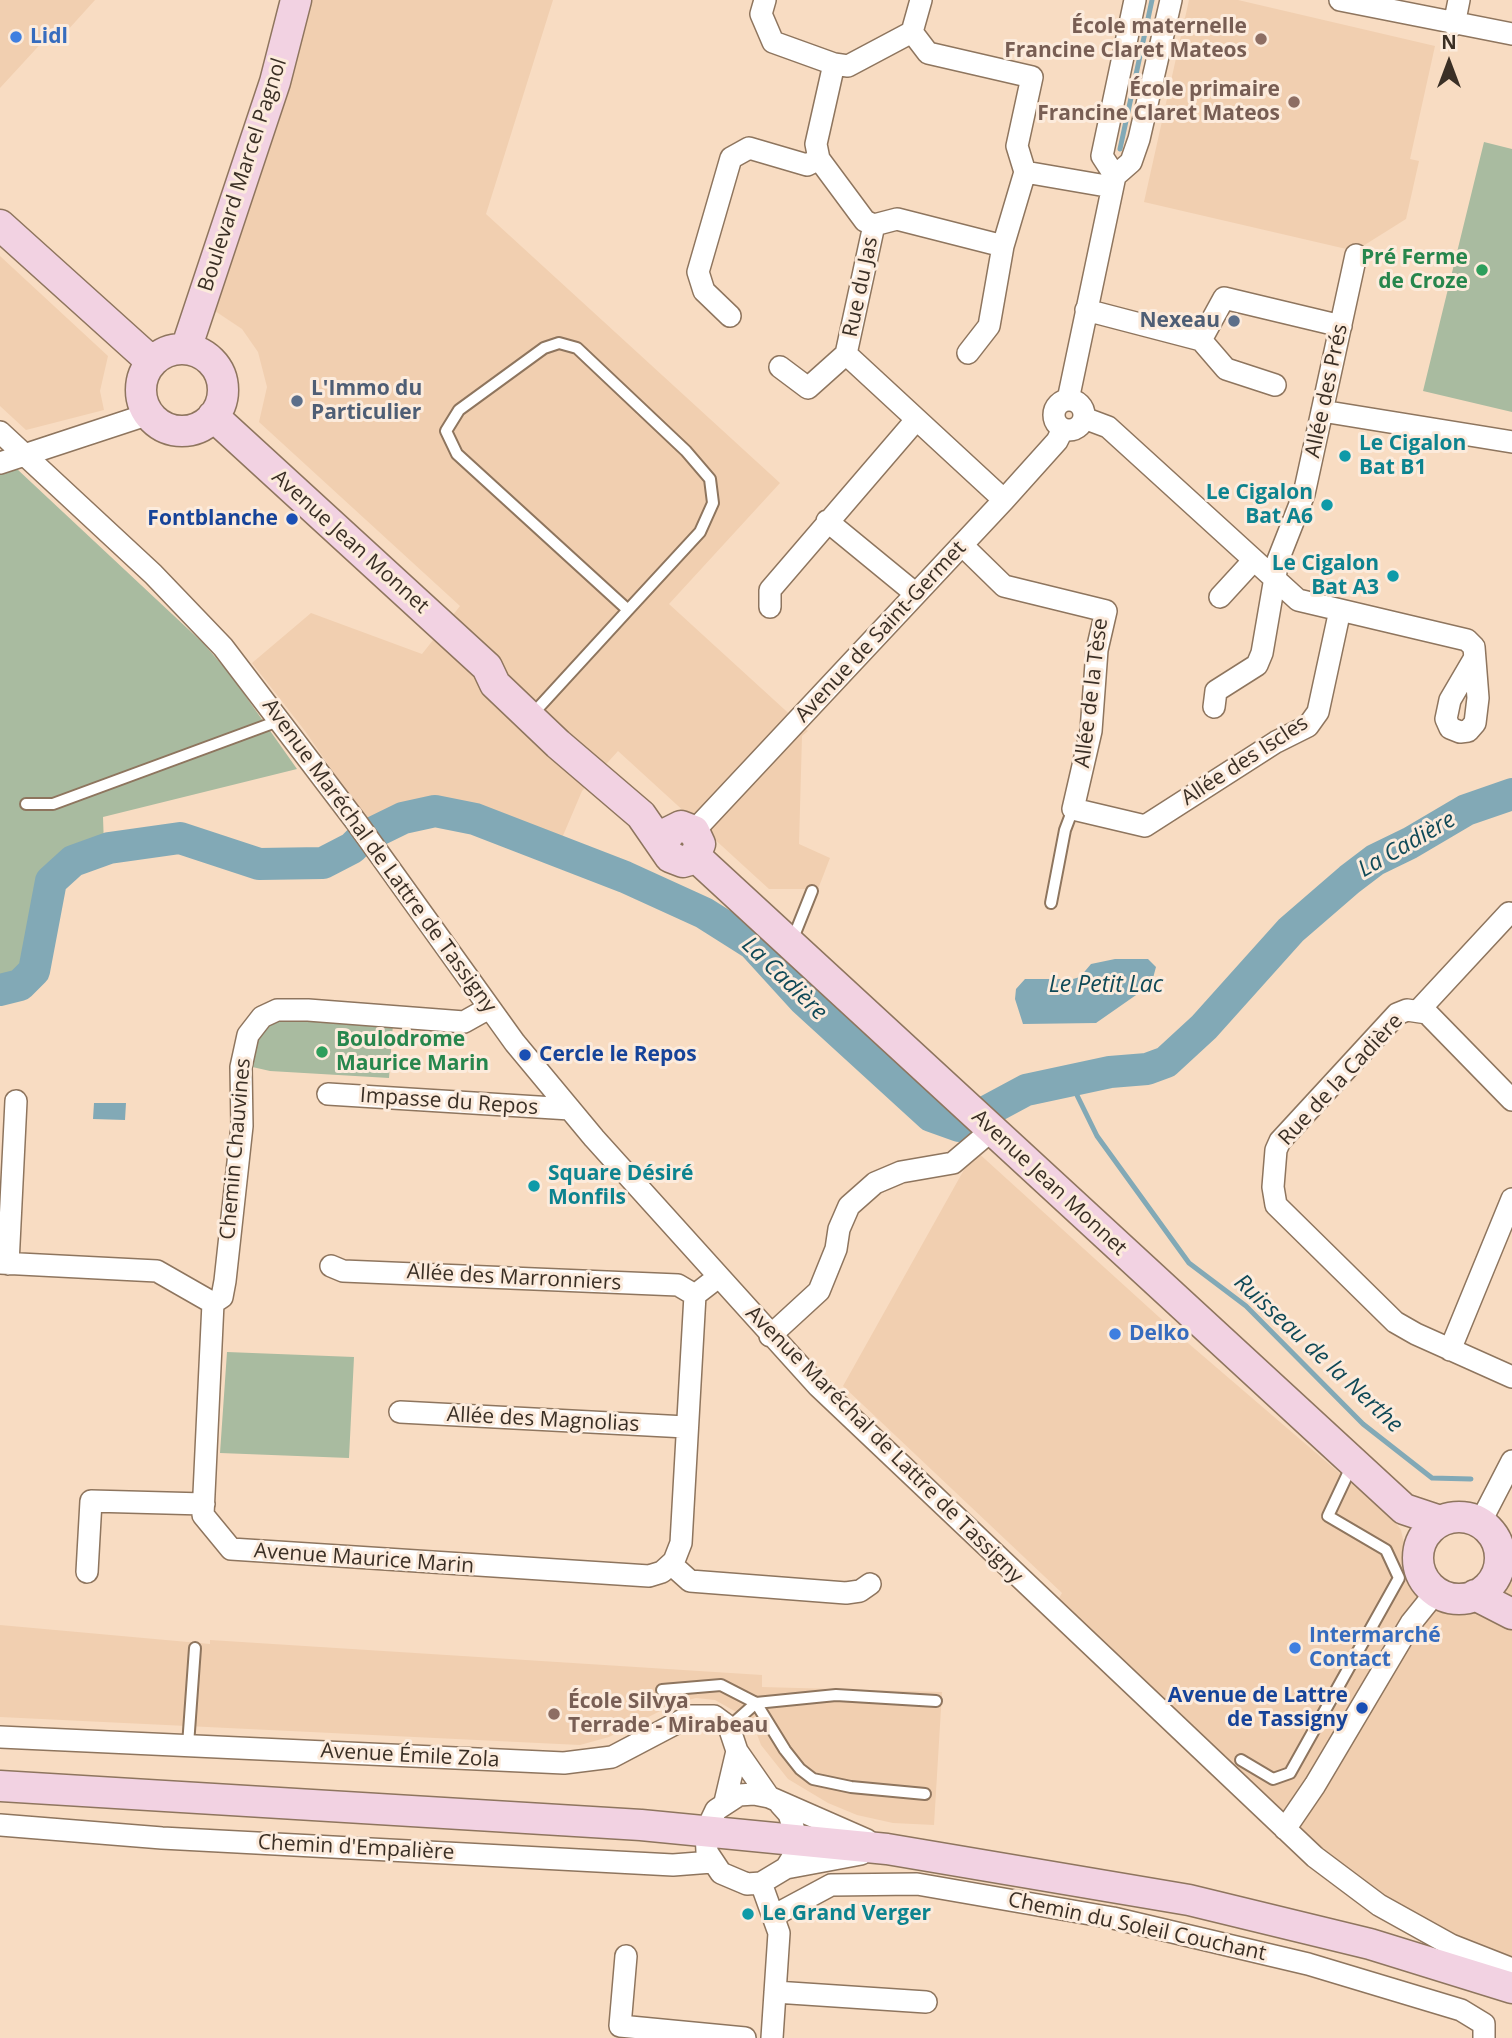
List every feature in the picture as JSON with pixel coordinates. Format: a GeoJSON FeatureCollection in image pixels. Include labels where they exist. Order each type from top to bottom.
{"type":"FeatureCollection","features":[{"type":"Feature","properties":{"kind":"street","name":"Boulevard Marcel Pagnol"},"geometry":{"type":"LineString","coordinates":[[186,349],[267,109],[296,0]]}},
{"type":"Feature","properties":{"kind":"street"},"geometry":{"type":"LineString","coordinates":[[765,0],[761,14],[773,42],[834,64],[848,66],[912,32],[921,0]]}},
{"type":"Feature","properties":{"kind":"street"},"geometry":{"type":"LineString","coordinates":[[1113,181],[1102,156],[1136,0]]}},
{"type":"Feature","properties":{"kind":"street"},"geometry":{"type":"LineString","coordinates":[[1068,400],[1113,181],[1131,162],[1139,139],[1171,0]]}},
{"type":"Feature","properties":{"kind":"street"},"geometry":{"type":"LineString","coordinates":[[1340,0],[1454,25],[1512,34]]}},
{"type":"Feature","properties":{"kind":"street"},"geometry":{"type":"LineString","coordinates":[[1454,25],[1459,0]]}},
{"type":"Feature","properties":{"kind":"street"},"geometry":{"type":"LineString","coordinates":[[912,32],[928,53],[1032,77],[1017,146],[1025,172],[1003,246],[989,326],[968,353]]}},
{"type":"Feature","properties":{"kind":"street"},"geometry":{"type":"LineString","coordinates":[[730,316],[704,292],[698,272],[731,158],[749,148],[807,165],[819,159],[816,144],[834,64]]}},
{"type":"Feature","properties":{"kind":"street","name":"Rue du Jas"},"geometry":{"type":"LineString","coordinates":[[819,159],[865,221],[874,225],[846,354],[1004,500]]}},
{"type":"Feature","properties":{"kind":"street"},"geometry":{"type":"LineString","coordinates":[[1025,172],[1113,181]]}},
{"type":"Feature","properties":{"kind":"street"},"geometry":{"type":"LineString","coordinates":[[874,225],[897,219],[1003,246]]}},
{"type":"Feature","properties":{"kind":"street"},"geometry":{"type":"LineString","coordinates":[[0,225],[152,362]]}},
{"type":"Feature","properties":{"kind":"street","name":"Allée des Prés"},"geometry":{"type":"LineString","coordinates":[[1214,707],[1216,691],[1257,665],[1278,560],[1304,494],[1356,255]]}},
{"type":"Feature","properties":{"kind":"street"},"geometry":{"type":"LineString","coordinates":[[1201,340],[1224,298],[1341,326]]}},
{"type":"Feature","properties":{"kind":"street"},"geometry":{"type":"LineString","coordinates":[[1086,310],[1201,340],[1226,369],[1275,385]]}},
{"type":"Feature","properties":{"kind":"street"},"geometry":{"type":"LineString","coordinates":[[186,349],[203,355],[218,371],[222,400],[214,416],[188,430],[172,429],[159,424],[149,414],[143,402],[141,386],[152,362],[168,351],[186,349]]}},
{"type":"Feature","properties":{"kind":"street"},"geometry":{"type":"LineString","coordinates":[[780,367],[808,388],[846,354]]}},
{"type":"Feature","properties":{"kind":"street"},"geometry":{"type":"LineString","coordinates":[[1063,429],[1055,422],[1054,412],[1059,404],[1068,400],[1081,405],[1084,418],[1108,427],[1275,582],[1298,600],[1467,640],[1474,647],[1474,659]]}},
{"type":"Feature","properties":{"kind":"street"},"geometry":{"type":"LineString","coordinates":[[1322,411],[1512,442]]}},
{"type":"Feature","properties":{"kind":"street"},"geometry":{"type":"LineString","coordinates":[[0,463],[149,414]]}},
{"type":"Feature","properties":{"kind":"street","name":"Avenue Jean Monnet"},"geometry":{"type":"LineString","coordinates":[[214,416],[487,667],[495,684],[641,815],[684,840]]}},
{"type":"Feature","properties":{"kind":"street","name":"Avenue de Saint-Germet"},"geometry":{"type":"LineString","coordinates":[[684,840],[1004,500],[1057,440],[1063,429],[1076,429],[1084,418]]}},
{"type":"Feature","properties":{"kind":"street"},"geometry":{"type":"LineString","coordinates":[[771,607],[770,590],[817,539],[827,521],[916,420]]}},
{"type":"Feature","properties":{"kind":"street","name":"Avenue Maréchal de Lattre de Tassigny"},"geometry":{"type":"LineString","coordinates":[[0,432],[153,574],[223,648],[281,720],[489,1008],[570,1109],[770,1336],[922,1487],[1314,1857],[1379,1905],[1451,1945],[1512,1969]]}},
{"type":"Feature","properties":{"kind":"street"},"geometry":{"type":"LineString","coordinates":[[827,521],[916,594]]}},
{"type":"Feature","properties":{"kind":"street","name":"Allée de la Tèse"},"geometry":{"type":"LineString","coordinates":[[962,545],[1004,586],[1106,611],[1097,650],[1091,731],[1073,809]]}},
{"type":"Feature","properties":{"kind":"street"},"geometry":{"type":"LineString","coordinates":[[1220,597],[1253,561]]}},
{"type":"Feature","properties":{"kind":"street","name":"Allée des Iscles"},"geometry":{"type":"LineString","coordinates":[[1073,809],[1146,826],[1276,742],[1308,726],[1318,712],[1340,610]]}},
{"type":"Feature","properties":{"kind":"street","name":"Avenue Jean Monnet"},"geometry":{"type":"LineString","coordinates":[[487,667],[502,672],[540,706],[791,943],[1404,1509],[1440,1521]]}},
{"type":"Feature","properties":{"kind":"street"},"geometry":{"type":"LineString","coordinates":[[1419,1010],[1509,913]]}},
{"type":"Feature","properties":{"kind":"street","name":"Chemin Chauvines"},"geometry":{"type":"LineString","coordinates":[[213,1303],[222,1297],[225,1281],[242,1126],[241,1067],[248,1035],[262,1017],[278,1010],[308,1010],[464,1022],[489,1008]]}},
{"type":"Feature","properties":{"kind":"street","name":"Rue de la Cadière"},"geometry":{"type":"LineString","coordinates":[[1512,1100],[1434,1018],[1419,1010],[1397,1014],[1280,1142],[1276,1150],[1273,1196],[1276,1205],[1395,1322],[1512,1377]]}},
{"type":"Feature","properties":{"kind":"street","name":"Impasse du Repos"},"geometry":{"type":"LineString","coordinates":[[328,1094],[570,1109]]}},
{"type":"Feature","properties":{"kind":"street"},"geometry":{"type":"LineString","coordinates":[[16,1101],[4,1264],[157,1271],[213,1303]]}},
{"type":"Feature","properties":{"kind":"street"},"geometry":{"type":"LineString","coordinates":[[770,1336],[818,1291],[836,1249],[839,1229],[849,1206],[874,1183],[901,1172],[953,1163],[982,1120]]}},
{"type":"Feature","properties":{"kind":"street"},"geometry":{"type":"LineString","coordinates":[[1450,1350],[1512,1199]]}},
{"type":"Feature","properties":{"kind":"street","name":"Allée des Marronniers"},"geometry":{"type":"LineString","coordinates":[[331,1266],[343,1271],[678,1285],[695,1295]]}},
{"type":"Feature","properties":{"kind":"street"},"geometry":{"type":"LineString","coordinates":[[717,1278],[695,1295],[681,1543],[671,1564],[690,1581],[846,1593],[860,1591],[870,1584]]}},
{"type":"Feature","properties":{"kind":"street","name":"Avenue Maurice Marin"},"geometry":{"type":"LineString","coordinates":[[213,1303],[203,1515],[231,1549],[649,1576],[662,1572],[671,1564]]}},
{"type":"Feature","properties":{"kind":"street","name":"Allée des Magnolias"},"geometry":{"type":"LineString","coordinates":[[400,1412],[686,1427]]}},
{"type":"Feature","properties":{"kind":"street"},"geometry":{"type":"LineString","coordinates":[[1480,1523],[1512,1461]]}},
{"type":"Feature","properties":{"kind":"street"},"geometry":{"type":"LineString","coordinates":[[87,1572],[91,1501],[204,1504]]}},
{"type":"Feature","properties":{"kind":"street","name":"Avenue Jean Monnet"},"geometry":{"type":"LineString","coordinates":[[1404,1509],[1418,1553]]}},
{"type":"Feature","properties":{"kind":"street"},"geometry":{"type":"LineString","coordinates":[[1467,1518],[1480,1523],[1497,1542],[1505,1578],[1494,1579],[1475,1595],[1462,1598],[1436,1592],[1422,1575],[1418,1553],[1429,1530],[1440,1521],[1467,1518]]}},
{"type":"Feature","properties":{"kind":"street"},"geometry":{"type":"LineString","coordinates":[[1285,1829],[1322,1774],[1410,1623],[1436,1592]]}},
{"type":"Feature","properties":{"kind":"street"},"geometry":{"type":"LineString","coordinates":[[1475,1595],[1512,1614]]}},
{"type":"Feature","properties":{"kind":"street","name":"Avenue Émile Zola"},"geometry":{"type":"LineString","coordinates":[[0,1737],[564,1763],[612,1757],[690,1716],[713,1716],[729,1727]]}},
{"type":"Feature","properties":{"kind":"street"},"geometry":{"type":"LineString","coordinates":[[729,1727],[737,1751],[774,1800],[789,1814],[797,1840],[794,1855],[786,1868],[775,1878],[761,1883],[733,1881],[712,1862],[706,1830],[716,1810],[725,1802],[754,1794],[774,1800],[887,1849]]}},
{"type":"Feature","properties":{"kind":"street"},"geometry":{"type":"LineString","coordinates":[[725,1802],[737,1751]]}},
{"type":"Feature","properties":{"kind":"street"},"geometry":{"type":"LineString","coordinates":[[0,1786],[706,1830],[887,1849],[1189,1900],[1370,1944],[1512,1988]]}},
{"type":"Feature","properties":{"kind":"street","name":"Chemin d'Empalière"},"geometry":{"type":"LineString","coordinates":[[0,1825],[162,1838],[673,1865],[712,1862]]}},
{"type":"Feature","properties":{"kind":"street"},"geometry":{"type":"LineString","coordinates":[[786,1868],[887,1849]]}},
{"type":"Feature","properties":{"kind":"street"},"geometry":{"type":"LineString","coordinates":[[761,1883],[775,1915],[779,1933],[772,2038]]}},
{"type":"Feature","properties":{"kind":"street","name":"Chemin du Soleil Couchant"},"geometry":{"type":"LineString","coordinates":[[775,1915],[831,1885],[916,1884],[1087,1913],[1308,1964],[1461,2010],[1483,2024],[1484,2038]]}},
{"type":"Feature","properties":{"kind":"street"},"geometry":{"type":"LineString","coordinates":[[626,1956],[620,2026],[746,2038]]}},
{"type":"Feature","properties":{"kind":"street"},"geometry":{"type":"LineString","coordinates":[[775,1992],[926,2001]]}},
{"type":"Feature","properties":{"kind":"lane"},"geometry":{"type":"LineString","coordinates":[[540,706],[700,532],[713,503],[710,478],[687,451],[577,348],[559,343],[544,348],[460,410],[446,431],[457,454],[628,610]]}},
{"type":"Feature","properties":{"kind":"lane"},"geometry":{"type":"LineString","coordinates":[[26,804],[41,807],[53,804],[281,720]]}},
{"type":"Feature","properties":{"kind":"lane"},"geometry":{"type":"LineString","coordinates":[[1051,903],[1065,830],[1073,809]]}},
{"type":"Feature","properties":{"kind":"lane"},"geometry":{"type":"LineString","coordinates":[[791,943],[813,891]]}},
{"type":"Feature","properties":{"kind":"lane"},"geometry":{"type":"LineString","coordinates":[[1241,1760],[1273,1779],[1290,1773],[1399,1578],[1386,1550],[1328,1516],[1353,1462]]}},
{"type":"Feature","properties":{"kind":"lane"},"geometry":{"type":"LineString","coordinates":[[188,1745],[195,1648]]}},
{"type":"Feature","properties":{"kind":"lane"},"geometry":{"type":"LineString","coordinates":[[662,1690],[721,1685],[756,1703],[785,1750],[800,1769],[813,1779],[851,1787],[925,1794]]}},
{"type":"Feature","properties":{"kind":"lane"},"geometry":{"type":"LineString","coordinates":[[729,1727],[756,1703],[836,1695],[936,1701]]}},
{"type":"Feature","properties":{"kind":"shaded area","name":"Lidl"},"geometry":{"type":"Polygon","coordinates":[[[0,0],[95,0],[66,32],[58,25],[0,88],[0,0]]]}},
{"type":"Feature","properties":{"kind":"shaded area"},"geometry":{"type":"Polygon","coordinates":[[[312,0],[553,0],[486,214],[780,483],[669,604],[808,731],[802,736],[799,844],[830,858],[818,889],[769,889],[618,751],[582,791],[559,845],[437,807],[372,828],[305,731],[252,663],[311,613],[422,654],[460,606],[259,422],[267,387],[258,352],[242,329],[215,311],[312,0]]]}},
{"type":"Feature","properties":{"kind":"shaded area","name":"École primaire Francine Claret Mateos"},"geometry":{"type":"Polygon","coordinates":[[[1189,0],[1238,0],[1435,46],[1410,159],[1419,161],[1406,219],[1355,251],[1144,202],[1189,0]]]}},
{"type":"Feature","properties":{"kind":"shaded area"},"geometry":{"type":"Polygon","coordinates":[[[0,256],[108,356],[100,391],[104,410],[26,430],[0,406],[0,256]]]}},
{"type":"Feature","properties":{"kind":"shaded area"},"geometry":{"type":"Polygon","coordinates":[[[975,1150],[1181,1337],[1393,1519],[1401,1530],[1415,1593],[1443,1608],[1476,1607],[1512,1582],[1512,1962],[1495,1957],[1394,1904],[1337,1862],[1059,1598],[1062,1593],[843,1386],[975,1150]]]}},
{"type":"Feature","properties":{"kind":"shaded area"},"geometry":{"type":"Polygon","coordinates":[[[0,1625],[210,1644],[210,1640],[762,1675],[762,1687],[942,1692],[934,1825],[893,1823],[857,1815],[828,1803],[788,1779],[761,1745],[752,1721],[715,1700],[696,1698],[676,1703],[609,1737],[580,1745],[0,1717],[0,1625]]]}},
{"type":"Feature","properties":{"kind":"green space","name":"Pré Ferme de Croze"},"geometry":{"type":"Polygon","coordinates":[[[1484,142],[1512,149],[1512,412],[1423,391],[1484,142]]]}},
{"type":"Feature","properties":{"kind":"green space"},"geometry":{"type":"Polygon","coordinates":[[[17,469],[203,643],[230,674],[297,769],[103,817],[104,846],[71,857],[49,881],[32,968],[18,982],[0,986],[0,474],[17,469]]]}},
{"type":"Feature","properties":{"kind":"green space","name":"Boulodrome Maurice Marin"},"geometry":{"type":"Polygon","coordinates":[[[288,1016],[393,1024],[389,1078],[270,1071],[248,1066],[257,1038],[271,1022],[288,1016]]]}},
{"type":"Feature","properties":{"kind":"green space"},"geometry":{"type":"Polygon","coordinates":[[[227,1352],[354,1357],[349,1458],[220,1453],[227,1352]]]}},
{"type":"Feature","properties":{"kind":"water","name":"Le Petit Lac"},"geometry":{"type":"Polygon","coordinates":[[[1115,959],[1148,959],[1156,967],[1153,978],[1139,993],[1096,1023],[1023,1024],[1015,999],[1016,989],[1025,979],[1073,979],[1080,977],[1091,964],[1115,959]]]}},
{"type":"Feature","properties":{"kind":"water"},"geometry":{"type":"Polygon","coordinates":[[[94,1103],[126,1103],[125,1120],[93,1119],[94,1103]]]}},
{"type":"Feature","properties":{"kind":"waterway"},"geometry":{"type":"LineString","coordinates":[[1120,149],[1152,0]]}},
{"type":"Feature","properties":{"kind":"waterway","name":"La Cadière"},"geometry":{"type":"LineString","coordinates":[[0,990],[20,985],[34,971],[51,881],[73,861],[109,848],[180,838],[259,864],[323,863],[352,848],[362,838],[403,818],[435,811],[475,819],[625,877],[704,913],[753,944],[804,1000],[931,1116],[959,1126],[1026,1090],[1110,1072],[1147,1069],[1166,1062],[1204,1027],[1291,930],[1350,879],[1375,860],[1466,810],[1512,794]]}},
{"type":"Feature","properties":{"kind":"waterway","name":"Ruisseau de la Nerthe"},"geometry":{"type":"LineString","coordinates":[[1070,1081],[1097,1136],[1189,1263],[1246,1306],[1363,1424],[1432,1478],[1471,1479]]}},
{"type":"Feature","properties":{"kind":"place","name":"Lidl"},"geometry":{"type":"Point","coordinates":[16,37]}},
{"type":"Feature","properties":{"kind":"place","name":"École maternelle Francine Claret Mateos"},"geometry":{"type":"Point","coordinates":[1261,39]}},
{"type":"Feature","properties":{"kind":"place","name":"École primaire Francine Claret Mateos"},"geometry":{"type":"Point","coordinates":[1294,102]}},
{"type":"Feature","properties":{"kind":"place","name":"Pré Ferme de Croze"},"geometry":{"type":"Point","coordinates":[1482,270]}},
{"type":"Feature","properties":{"kind":"place","name":"Nexeau"},"geometry":{"type":"Point","coordinates":[1234,321]}},
{"type":"Feature","properties":{"kind":"place","name":"L'Immo du Particulier"},"geometry":{"type":"Point","coordinates":[297,401]}},
{"type":"Feature","properties":{"kind":"place","name":"Le Cigalon Bat B1"},"geometry":{"type":"Point","coordinates":[1345,456]}},
{"type":"Feature","properties":{"kind":"place","name":"Le Cigalon Bat A6"},"geometry":{"type":"Point","coordinates":[1327,505]}},
{"type":"Feature","properties":{"kind":"place","name":"Fontblanche"},"geometry":{"type":"Point","coordinates":[292,519]}},
{"type":"Feature","properties":{"kind":"place","name":"Le Cigalon Bat A3"},"geometry":{"type":"Point","coordinates":[1393,576]}},
{"type":"Feature","properties":{"kind":"place","name":"Boulodrome Maurice Marin"},"geometry":{"type":"Point","coordinates":[322,1052]}},
{"type":"Feature","properties":{"kind":"place","name":"Cercle le Repos"},"geometry":{"type":"Point","coordinates":[525,1055]}},
{"type":"Feature","properties":{"kind":"place","name":"Square Désiré Monfils"},"geometry":{"type":"Point","coordinates":[534,1186]}},
{"type":"Feature","properties":{"kind":"place","name":"Delko"},"geometry":{"type":"Point","coordinates":[1115,1334]}},
{"type":"Feature","properties":{"kind":"place","name":"Intermarché Contact"},"geometry":{"type":"Point","coordinates":[1295,1648]}},
{"type":"Feature","properties":{"kind":"place","name":"Avenue de Lattre de Tassigny"},"geometry":{"type":"Point","coordinates":[1362,1708]}},
{"type":"Feature","properties":{"kind":"place","name":"École Silvya Terrade - Mirabeau"},"geometry":{"type":"Point","coordinates":[554,1714]}},
{"type":"Feature","properties":{"kind":"place","name":"Le Grand Verger"},"geometry":{"type":"Point","coordinates":[748,1914]}}]}
